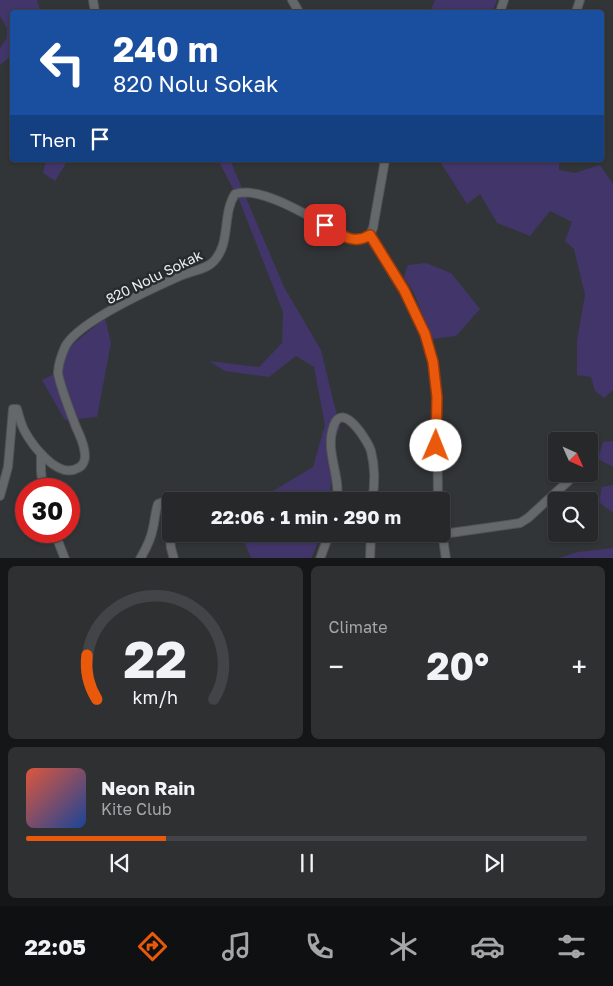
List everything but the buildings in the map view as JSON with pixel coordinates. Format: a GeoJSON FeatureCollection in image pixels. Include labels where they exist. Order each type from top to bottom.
{"type":"FeatureCollection","features":[{"type":"Feature","properties":{"kind":"street"},"geometry":{"type":"LineString","coordinates":[[385,162],[373,228],[370,235],[404,290],[425,334],[433,362],[437,397],[438,492]]}},
{"type":"Feature","properties":{"kind":"street","name":"820 Nolu Sokak"},"geometry":{"type":"LineString","coordinates":[[0,496],[8,467],[13,409],[17,409],[23,428],[41,454],[54,465],[72,470],[78,469],[83,464],[86,458],[84,447],[58,372],[66,346],[83,328],[118,306],[182,275],[209,266],[221,250],[229,203],[235,194],[240,192],[268,197],[354,240],[370,235]]}},
{"type":"Feature","properties":{"kind":"street"},"geometry":{"type":"LineString","coordinates":[[338,492],[330,452],[330,441],[335,423],[339,418],[344,417],[350,419],[367,440],[371,451],[373,470],[372,492]]}},
{"type":"Feature","properties":{"kind":"street"},"geometry":{"type":"LineString","coordinates":[[41,454],[42,478]]}},
{"type":"Feature","properties":{"kind":"street"},"geometry":{"type":"LineString","coordinates":[[450,533],[520,523],[567,482]]}},
{"type":"Feature","properties":{"kind":"street"},"geometry":{"type":"LineString","coordinates":[[140,558],[148,545],[158,504],[163,502],[166,504],[170,548],[174,558]]}},
{"type":"Feature","properties":{"kind":"street"},"geometry":{"type":"LineString","coordinates":[[320,558],[326,542]]}},
{"type":"Feature","properties":{"kind":"street"},"geometry":{"type":"LineString","coordinates":[[370,542],[370,558]]}},
{"type":"Feature","properties":{"kind":"street"},"geometry":{"type":"LineString","coordinates":[[443,542],[446,558]]}},
{"type":"Feature","properties":{"kind":"street"},"geometry":{"type":"LineString","coordinates":[[59,543],[65,558]]}},
{"type":"Feature","properties":{"kind":"shaded area"},"geometry":{"type":"Polygon","coordinates":[[[0,0],[37,0],[40,10],[10,10],[10,57],[0,65],[0,48],[7,38],[7,28],[0,16],[0,0]]]}},
{"type":"Feature","properties":{"kind":"shaded area"},"geometry":{"type":"Polygon","coordinates":[[[435,0],[497,0],[493,10],[431,10],[435,0]]]}},
{"type":"Feature","properties":{"kind":"shaded area"},"geometry":{"type":"Polygon","coordinates":[[[46,162],[67,162],[55,181],[43,173],[46,162]]]}},
{"type":"Feature","properties":{"kind":"shaded area"},"geometry":{"type":"Polygon","coordinates":[[[219,162],[231,162],[284,287],[321,350],[340,428],[333,442],[330,492],[271,492],[313,467],[325,425],[314,367],[296,356],[269,377],[225,371],[209,361],[259,367],[282,343],[283,312],[240,202],[219,162]]]}},
{"type":"Feature","properties":{"kind":"shaded area"},"geometry":{"type":"Polygon","coordinates":[[[440,162],[559,162],[559,170],[575,173],[600,165],[613,184],[613,390],[604,398],[595,391],[591,377],[577,375],[577,340],[585,295],[574,249],[565,241],[572,222],[550,211],[530,236],[497,223],[480,194],[467,204],[440,162]]]}},
{"type":"Feature","properties":{"kind":"shaded area"},"geometry":{"type":"Polygon","coordinates":[[[426,263],[451,273],[480,309],[456,336],[432,339],[414,293],[404,277],[408,265],[426,263]]]}},
{"type":"Feature","properties":{"kind":"shaded area"},"geometry":{"type":"Polygon","coordinates":[[[105,318],[111,343],[97,417],[65,420],[42,380],[62,370],[68,348],[105,318]]]}},
{"type":"Feature","properties":{"kind":"shaded area"},"geometry":{"type":"Polygon","coordinates":[[[613,441],[613,467],[598,459],[603,442],[613,441]]]}},
{"type":"Feature","properties":{"kind":"shaded area"},"geometry":{"type":"Polygon","coordinates":[[[613,485],[613,513],[599,502],[602,487],[613,485]]]}},
{"type":"Feature","properties":{"kind":"shaded area"},"geometry":{"type":"Polygon","coordinates":[[[244,542],[318,542],[311,558],[251,558],[244,542]]]}},
{"type":"Feature","properties":{"kind":"shaded area"},"geometry":{"type":"Polygon","coordinates":[[[613,548],[613,558],[559,558],[578,552],[613,548]]]}},
{"type":"Feature","properties":{"kind":"route"},"geometry":{"type":"LineString","coordinates":[[325,225],[339,234],[354,240],[360,240],[370,235],[404,290],[425,334],[433,362],[437,397],[436,446]]}}]}
